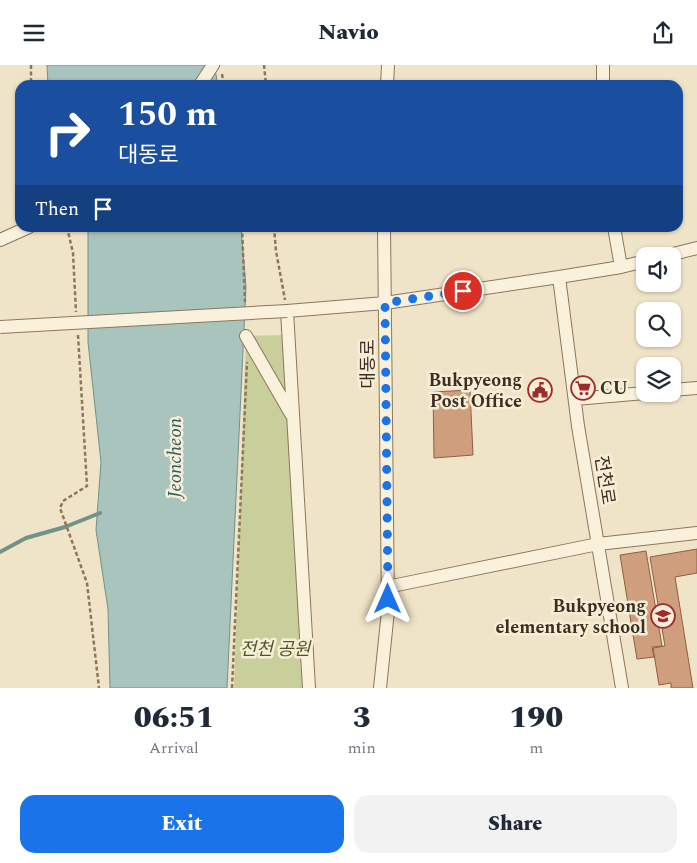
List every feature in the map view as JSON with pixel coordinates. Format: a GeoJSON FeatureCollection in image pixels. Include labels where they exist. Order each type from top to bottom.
{"type":"FeatureCollection","features":[{"type":"Feature","properties":{"kind":"street"},"geometry":{"type":"LineString","coordinates":[[203,80],[213,65]]}},
{"type":"Feature","properties":{"kind":"street"},"geometry":{"type":"LineString","coordinates":[[387,80],[388,65]]}},
{"type":"Feature","properties":{"kind":"street"},"geometry":{"type":"LineString","coordinates":[[603,65],[603,80]]}},
{"type":"Feature","properties":{"kind":"street"},"geometry":{"type":"LineString","coordinates":[[0,239],[17,232]]}},
{"type":"Feature","properties":{"kind":"street","name":"대동로"},"geometry":{"type":"LineString","coordinates":[[380,688],[388,611],[384,232]]}},
{"type":"Feature","properties":{"kind":"street"},"geometry":{"type":"LineString","coordinates":[[615,232],[621,267]]}},
{"type":"Feature","properties":{"kind":"street"},"geometry":{"type":"LineString","coordinates":[[681,252],[697,248]]}},
{"type":"Feature","properties":{"kind":"street"},"geometry":{"type":"LineString","coordinates":[[0,327],[287,311],[385,303],[559,277],[636,263]]}},
{"type":"Feature","properties":{"kind":"street","name":"전천로"},"geometry":{"type":"LineString","coordinates":[[559,277],[575,399],[622,688]]}},
{"type":"Feature","properties":{"kind":"street"},"geometry":{"type":"LineString","coordinates":[[287,311],[309,688]]}},
{"type":"Feature","properties":{"kind":"street"},"geometry":{"type":"LineString","coordinates":[[246,336],[293,416]]}},
{"type":"Feature","properties":{"kind":"street"},"geometry":{"type":"LineString","coordinates":[[681,389],[697,388]]}},
{"type":"Feature","properties":{"kind":"street"},"geometry":{"type":"LineString","coordinates":[[575,399],[636,394]]}},
{"type":"Feature","properties":{"kind":"street"},"geometry":{"type":"LineString","coordinates":[[387,587],[598,545],[697,533]]}},
{"type":"Feature","properties":{"kind":"path"},"geometry":{"type":"LineString","coordinates":[[31,65],[31,80]]}},
{"type":"Feature","properties":{"kind":"path"},"geometry":{"type":"LineString","coordinates":[[264,65],[266,80]]}},
{"type":"Feature","properties":{"kind":"path"},"geometry":{"type":"LineString","coordinates":[[68,232],[73,253],[76,312]]}},
{"type":"Feature","properties":{"kind":"path"},"geometry":{"type":"LineString","coordinates":[[242,232],[245,308]]}},
{"type":"Feature","properties":{"kind":"path"},"geometry":{"type":"LineString","coordinates":[[274,232],[287,311]]}},
{"type":"Feature","properties":{"kind":"path"},"geometry":{"type":"LineString","coordinates":[[77,331],[87,486],[63,501],[60,508],[87,583],[99,688]]}},
{"type":"Feature","properties":{"kind":"path"},"geometry":{"type":"LineString","coordinates":[[232,688],[247,357]]}},
{"type":"Feature","properties":{"kind":"green space","name":"전천 공원"},"geometry":{"type":"Polygon","coordinates":[[[289,335],[316,688],[234,688],[246,336],[289,335]]]}},
{"type":"Feature","properties":{"kind":"water"},"geometry":{"type":"Polygon","coordinates":[[[47,65],[214,65],[217,80],[48,80],[47,65]]]}},
{"type":"Feature","properties":{"kind":"water","name":"Jeoncheon"},"geometry":{"type":"Polygon","coordinates":[[[88,232],[241,232],[246,287],[227,688],[110,688],[108,609],[96,530],[101,462],[88,342],[88,232]]]}},
{"type":"Feature","properties":{"kind":"building"},"geometry":{"type":"Polygon","coordinates":[[[470,390],[473,455],[434,458],[433,392],[470,390]]]}},
{"type":"Feature","properties":{"kind":"building"},"geometry":{"type":"Polygon","coordinates":[[[697,549],[697,573],[675,577],[693,688],[671,688],[671,683],[659,685],[653,648],[665,646],[650,557],[697,549]]]}},
{"type":"Feature","properties":{"kind":"building"},"geometry":{"type":"Polygon","coordinates":[[[646,551],[662,646],[652,647],[654,657],[637,659],[620,555],[646,551]]]}},
{"type":"Feature","properties":{"kind":"waterway"},"geometry":{"type":"LineString","coordinates":[[0,552],[26,538],[65,527],[100,513]]}},
{"type":"Feature","properties":{"kind":"place","name":"CU"},"geometry":{"type":"Point","coordinates":[583,388]}},
{"type":"Feature","properties":{"kind":"place","name":"Bukpyeong Post Office"},"geometry":{"type":"Point","coordinates":[540,390]}},
{"type":"Feature","properties":{"kind":"place","name":"Bukpyeong elementary school"},"geometry":{"type":"Point","coordinates":[663,616]}},
{"type":"Feature","properties":{"kind":"route"},"geometry":{"type":"LineString","coordinates":[[388,599],[385,303],[463,291]]}}]}
